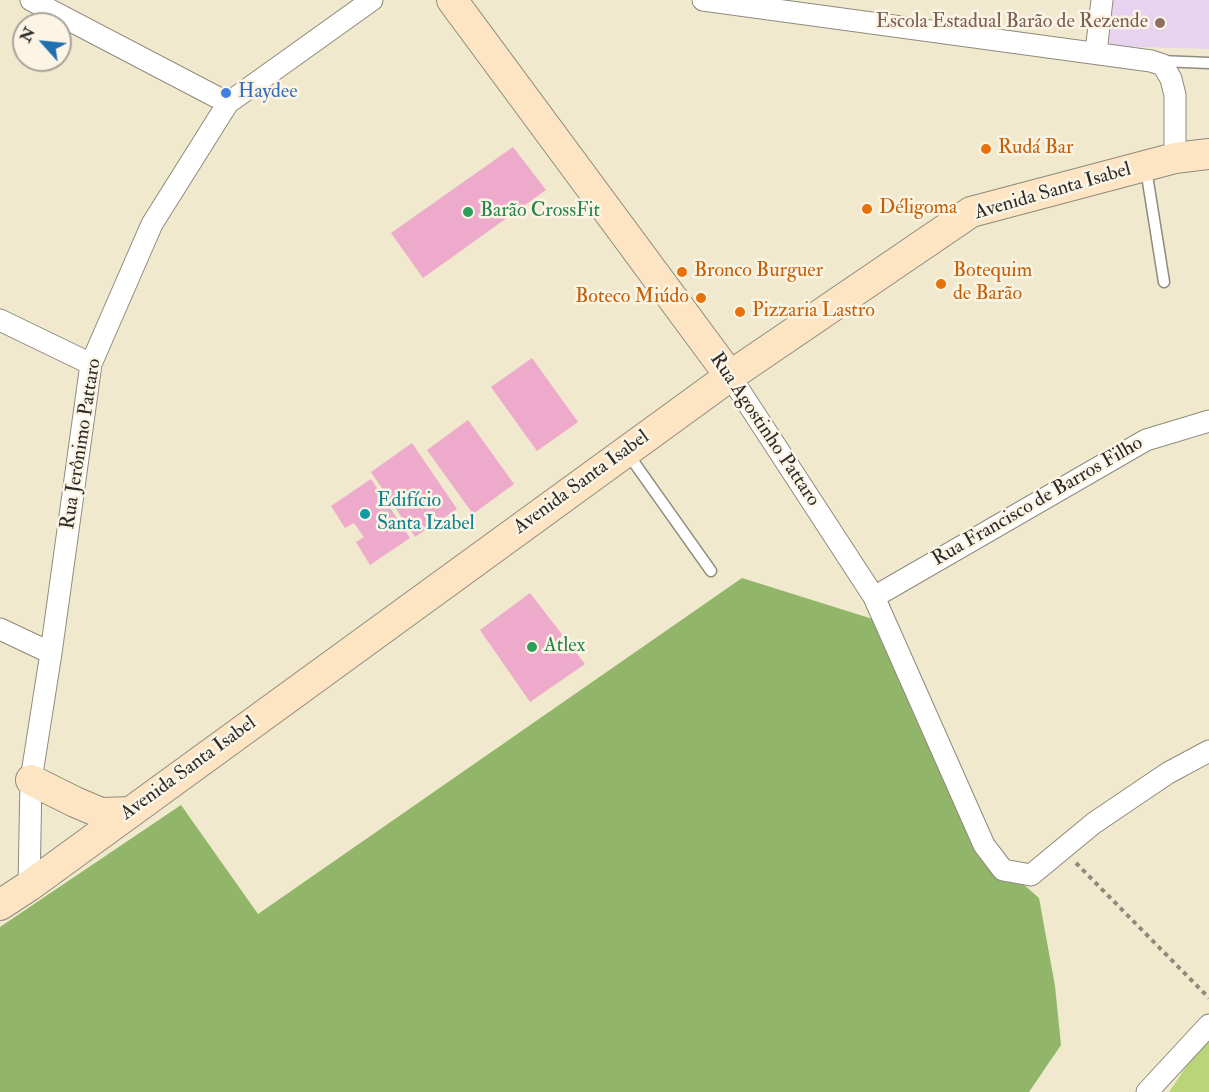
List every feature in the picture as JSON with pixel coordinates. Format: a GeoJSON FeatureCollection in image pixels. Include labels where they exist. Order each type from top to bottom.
{"type":"FeatureCollection","features":[{"type":"Feature","properties":{"kind":"main road","name":"Rua Agostinho Pattaro"},"geometry":{"type":"LineString","coordinates":[[452,0],[730,376]]}},
{"type":"Feature","properties":{"kind":"main road","name":"Avenida Santa Isabel"},"geometry":{"type":"LineString","coordinates":[[0,905],[730,376],[971,212],[1175,158],[1209,153]]}},
{"type":"Feature","properties":{"kind":"main road"},"geometry":{"type":"LineString","coordinates":[[31,780],[101,813],[130,812]]}},
{"type":"Feature","properties":{"kind":"street","name":"Rua Jerônimo Pattaro"},"geometry":{"type":"LineString","coordinates":[[29,886],[31,780],[51,653],[90,364],[152,224],[228,103],[372,0]]}},
{"type":"Feature","properties":{"kind":"street"},"geometry":{"type":"LineString","coordinates":[[704,0],[1096,52],[1163,65],[1171,79],[1175,95],[1175,158]]}},
{"type":"Feature","properties":{"kind":"street"},"geometry":{"type":"LineString","coordinates":[[1096,52],[1102,0]]}},
{"type":"Feature","properties":{"kind":"street"},"geometry":{"type":"LineString","coordinates":[[37,1],[228,103]]}},
{"type":"Feature","properties":{"kind":"street"},"geometry":{"type":"LineString","coordinates":[[0,320],[90,364]]}},
{"type":"Feature","properties":{"kind":"street","name":"Rua Agostinho Pattaro"},"geometry":{"type":"LineString","coordinates":[[730,376],[874,597],[984,845],[1003,870],[1032,875],[1063,849]]}},
{"type":"Feature","properties":{"kind":"street","name":"Rua Francisco de Barros Filho"},"geometry":{"type":"LineString","coordinates":[[874,597],[1146,440],[1209,421]]}},
{"type":"Feature","properties":{"kind":"street"},"geometry":{"type":"LineString","coordinates":[[0,628],[51,653]]}},
{"type":"Feature","properties":{"kind":"street"},"geometry":{"type":"LineString","coordinates":[[1063,849],[1094,824],[1168,773],[1209,751]]}},
{"type":"Feature","properties":{"kind":"street"},"geometry":{"type":"LineString","coordinates":[[1147,1092],[1209,1025]]}},
{"type":"Feature","properties":{"kind":"lane"},"geometry":{"type":"LineString","coordinates":[[1151,61],[1209,63]]}},
{"type":"Feature","properties":{"kind":"lane"},"geometry":{"type":"LineString","coordinates":[[1145,166],[1164,282]]}},
{"type":"Feature","properties":{"kind":"lane"},"geometry":{"type":"LineString","coordinates":[[626,451],[711,571]]}},
{"type":"Feature","properties":{"kind":"path"},"geometry":{"type":"LineString","coordinates":[[1063,849],[1209,998]]}},
{"type":"Feature","properties":{"kind":"shaded area","name":"Escola Estadual Barão de Rezende"},"geometry":{"type":"Polygon","coordinates":[[[1113,0],[1209,0],[1209,49],[1108,46],[1113,0]]]}},
{"type":"Feature","properties":{"kind":"green space"},"geometry":{"type":"Polygon","coordinates":[[[742,578],[879,621],[982,848],[1039,898],[1055,986],[1061,1045],[1029,1092],[0,1092],[0,927],[181,805],[258,914],[742,578]]]}},
{"type":"Feature","properties":{"kind":"green space"},"geometry":{"type":"Polygon","coordinates":[[[1209,1040],[1209,1092],[1169,1092],[1188,1064],[1209,1040]]]}},
{"type":"Feature","properties":{"kind":"building","name":"Barão CrossFit"},"geometry":{"type":"Polygon","coordinates":[[[513,147],[546,190],[423,278],[391,233],[513,147]]]}},
{"type":"Feature","properties":{"kind":"building"},"geometry":{"type":"Polygon","coordinates":[[[532,358],[578,422],[537,451],[491,387],[532,358]]]}},
{"type":"Feature","properties":{"kind":"building"},"geometry":{"type":"Polygon","coordinates":[[[468,420],[514,484],[473,514],[427,450],[468,420]]]}},
{"type":"Feature","properties":{"kind":"building"},"geometry":{"type":"Polygon","coordinates":[[[412,443],[457,509],[415,537],[371,472],[412,443]]]}},
{"type":"Feature","properties":{"kind":"building","name":"Edifício Santa Izabel"},"geometry":{"type":"Polygon","coordinates":[[[371,479],[410,538],[370,565],[356,542],[364,537],[354,523],[345,528],[331,506],[371,479]]]}},
{"type":"Feature","properties":{"kind":"building","name":"Atlex"},"geometry":{"type":"Polygon","coordinates":[[[530,593],[585,664],[530,702],[480,630],[530,593]]]}},
{"type":"Feature","properties":{"kind":"place","name":"Escola Estadual Barão de Rezende"},"geometry":{"type":"Point","coordinates":[1160,23]}},
{"type":"Feature","properties":{"kind":"place","name":"Haydee"},"geometry":{"type":"Point","coordinates":[226,93]}},
{"type":"Feature","properties":{"kind":"place","name":"Rudá Bar"},"geometry":{"type":"Point","coordinates":[986,149]}},
{"type":"Feature","properties":{"kind":"place","name":"Déligoma"},"geometry":{"type":"Point","coordinates":[867,209]}},
{"type":"Feature","properties":{"kind":"place","name":"Barão CrossFit"},"geometry":{"type":"Point","coordinates":[468,212]}},
{"type":"Feature","properties":{"kind":"place","name":"Bronco Burguer"},"geometry":{"type":"Point","coordinates":[682,272]}},
{"type":"Feature","properties":{"kind":"place","name":"Botequim de Barão"},"geometry":{"type":"Point","coordinates":[941,284]}},
{"type":"Feature","properties":{"kind":"place","name":"Boteco Miúdo"},"geometry":{"type":"Point","coordinates":[701,298]}},
{"type":"Feature","properties":{"kind":"place","name":"Pizzaria Lastro"},"geometry":{"type":"Point","coordinates":[740,312]}},
{"type":"Feature","properties":{"kind":"place","name":"Edifício Santa Izabel"},"geometry":{"type":"Point","coordinates":[365,514]}},
{"type":"Feature","properties":{"kind":"place","name":"Atlex"},"geometry":{"type":"Point","coordinates":[532,647]}}]}
